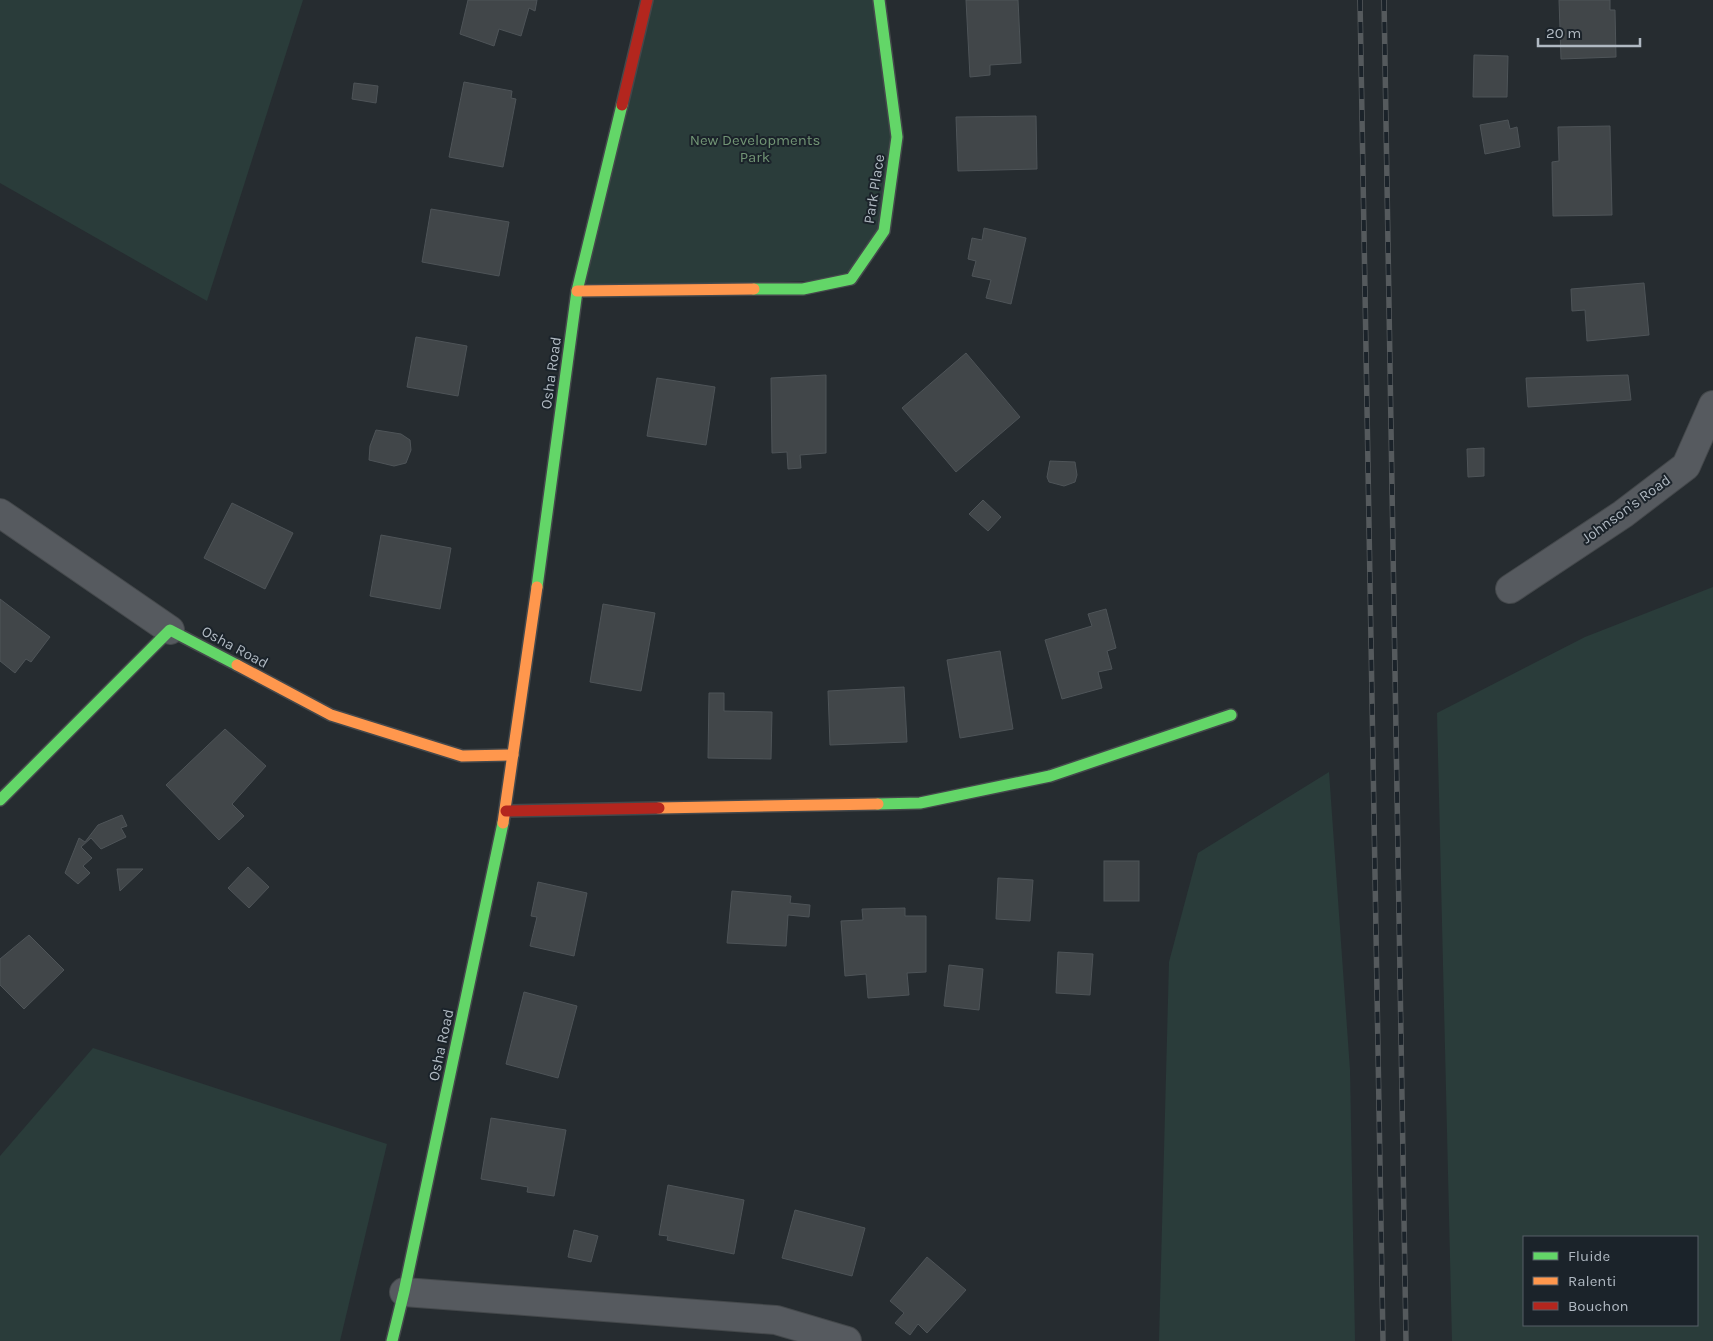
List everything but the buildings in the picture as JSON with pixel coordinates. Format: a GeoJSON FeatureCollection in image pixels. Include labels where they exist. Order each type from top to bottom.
{"type":"FeatureCollection","features":[{"type":"Feature","properties":{"kind":"street","name":"Osha Road"},"geometry":{"type":"LineString","coordinates":[[392,1341],[506,811],[577,292],[647,0]]}},
{"type":"Feature","properties":{"kind":"street","name":"Park Place"},"geometry":{"type":"LineString","coordinates":[[577,292],[803,290],[851,279],[884,231],[898,137],[879,0]]}},
{"type":"Feature","properties":{"kind":"street","name":"Johnson's Road"},"geometry":{"type":"LineString","coordinates":[[1510,589],[1623,514],[1686,466],[1713,404]]}},
{"type":"Feature","properties":{"kind":"street"},"geometry":{"type":"LineString","coordinates":[[0,514],[170,630],[0,800]]}},
{"type":"Feature","properties":{"kind":"street","name":"Osha Road"},"geometry":{"type":"LineString","coordinates":[[170,630],[332,715],[462,756],[513,755]]}},
{"type":"Feature","properties":{"kind":"street"},"geometry":{"type":"LineString","coordinates":[[506,811],[920,803],[1050,776],[1231,715]]}},
{"type":"Feature","properties":{"kind":"street"},"geometry":{"type":"LineString","coordinates":[[404,1292],[776,1320],[847,1341]]}},
{"type":"Feature","properties":{"kind":"green space"},"geometry":{"type":"Polygon","coordinates":[[[0,0],[303,0],[207,301],[0,183],[0,0]]]}},
{"type":"Feature","properties":{"kind":"green space","name":"New Developments Park"},"geometry":{"type":"Polygon","coordinates":[[[647,0],[879,0],[897,137],[884,231],[851,279],[577,291],[647,0]]]}},
{"type":"Feature","properties":{"kind":"green space"},"geometry":{"type":"Polygon","coordinates":[[[1713,587],[1713,1341],[1452,1341],[1437,713],[1585,637],[1713,587]]]}},
{"type":"Feature","properties":{"kind":"green space"},"geometry":{"type":"Polygon","coordinates":[[[1329,772],[1350,1070],[1355,1341],[1159,1341],[1169,962],[1198,853],[1329,772]]]}},
{"type":"Feature","properties":{"kind":"green space"},"geometry":{"type":"Polygon","coordinates":[[[93,1048],[387,1144],[340,1341],[0,1341],[0,1156],[93,1048]]]}},
{"type":"Feature","properties":{"kind":"railway"},"geometry":{"type":"LineString","coordinates":[[1360,0],[1383,1341]]}},
{"type":"Feature","properties":{"kind":"railway"},"geometry":{"type":"LineString","coordinates":[[1384,0],[1406,1341]]}},
{"type":"Feature","properties":{"kind":"traffic: fast"},"geometry":{"type":"LineString","coordinates":[[754,289],[803,289],[851,279],[884,231],[897,137],[879,0]]}},
{"type":"Feature","properties":{"kind":"traffic: fast"},"geometry":{"type":"LineString","coordinates":[[537,587],[577,291],[622,105]]}},
{"type":"Feature","properties":{"kind":"traffic: fast"},"geometry":{"type":"LineString","coordinates":[[0,800],[170,630],[237,665]]}},
{"type":"Feature","properties":{"kind":"traffic: fast"},"geometry":{"type":"LineString","coordinates":[[878,804],[920,803],[1050,776],[1231,715]]}},
{"type":"Feature","properties":{"kind":"traffic: fast"},"geometry":{"type":"LineString","coordinates":[[392,1341],[503,823]]}},
{"type":"Feature","properties":{"kind":"traffic: slow"},"geometry":{"type":"LineString","coordinates":[[577,291],[754,289]]}},
{"type":"Feature","properties":{"kind":"traffic: slow"},"geometry":{"type":"LineString","coordinates":[[503,823],[537,587]]}},
{"type":"Feature","properties":{"kind":"traffic: slow"},"geometry":{"type":"LineString","coordinates":[[237,665],[331,715],[462,756],[513,755]]}},
{"type":"Feature","properties":{"kind":"traffic: slow"},"geometry":{"type":"LineString","coordinates":[[659,808],[878,804]]}},
{"type":"Feature","properties":{"kind":"traffic: jam"},"geometry":{"type":"LineString","coordinates":[[622,105],[647,0]]}},
{"type":"Feature","properties":{"kind":"traffic: jam"},"geometry":{"type":"LineString","coordinates":[[506,811],[659,808]]}}]}
